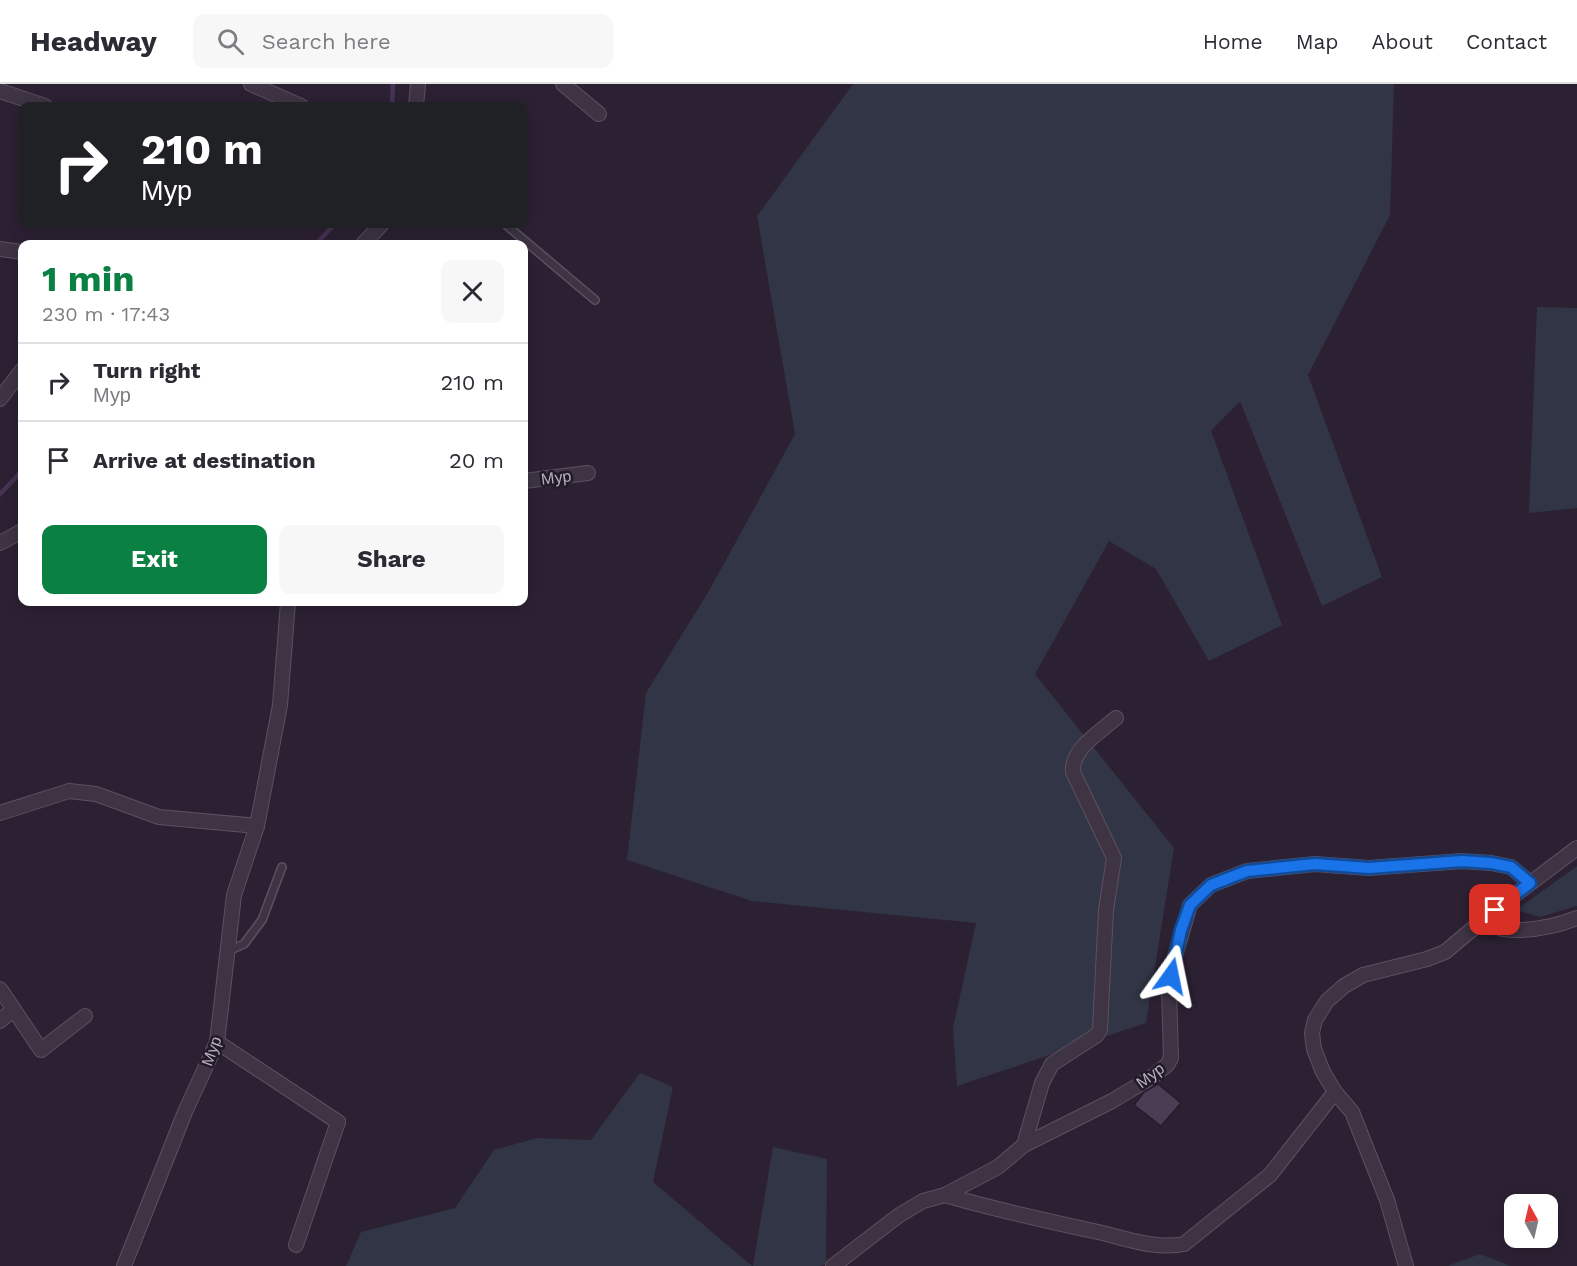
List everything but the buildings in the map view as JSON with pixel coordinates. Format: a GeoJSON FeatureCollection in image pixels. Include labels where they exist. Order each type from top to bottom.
{"type":"FeatureCollection","features":[{"type":"Feature","properties":{"kind":"street"},"geometry":{"type":"LineString","coordinates":[[251,84],[292,102]]}},
{"type":"Feature","properties":{"kind":"street"},"geometry":{"type":"LineString","coordinates":[[416,102],[418,84]]}},
{"type":"Feature","properties":{"kind":"street"},"geometry":{"type":"LineString","coordinates":[[563,84],[599,114]]}},
{"type":"Feature","properties":{"kind":"street"},"geometry":{"type":"LineString","coordinates":[[0,91],[33,102]]}},
{"type":"Feature","properties":{"kind":"street"},"geometry":{"type":"LineString","coordinates":[[367,240],[378,228]]}},
{"type":"Feature","properties":{"kind":"street"},"geometry":{"type":"LineString","coordinates":[[0,249],[18,251]]}},
{"type":"Feature","properties":{"kind":"street"},"geometry":{"type":"LineString","coordinates":[[0,399],[18,375]]}},
{"type":"Feature","properties":{"kind":"street","name":"Мур"},"geometry":{"type":"LineString","coordinates":[[528,481],[588,474]]}},
{"type":"Feature","properties":{"kind":"street"},"geometry":{"type":"LineString","coordinates":[[0,543],[18,533]]}},
{"type":"Feature","properties":{"kind":"street","name":"Мур"},"geometry":{"type":"LineString","coordinates":[[124,1266],[184,1112],[217,1042],[234,895],[257,826],[280,705],[288,606]]}},
{"type":"Feature","properties":{"kind":"street"},"geometry":{"type":"LineString","coordinates":[[1024,1144],[1042,1083],[1052,1064],[1097,1035],[1100,1029],[1106,910],[1114,858],[1073,772],[1072,764],[1075,755],[1116,718]]}},
{"type":"Feature","properties":{"kind":"street"},"geometry":{"type":"LineString","coordinates":[[0,813],[69,791],[96,794],[159,817],[257,826]]}},
{"type":"Feature","properties":{"kind":"street"},"geometry":{"type":"LineString","coordinates":[[1406,1266],[1387,1200],[1352,1112],[1335,1092],[1323,1072],[1314,1049],[1312,1033],[1315,1020],[1327,1001],[1344,986],[1363,975],[1427,959],[1445,951],[1577,848]]}},
{"type":"Feature","properties":{"kind":"street","name":"Мур"},"geometry":{"type":"LineString","coordinates":[[833,1266],[898,1216],[923,1201],[945,1195],[998,1167],[1024,1144],[1112,1101],[1167,1065],[1171,1058],[1169,989],[1173,963],[1190,905],[1211,885],[1247,871],[1315,864],[1369,868],[1462,861],[1511,867],[1530,883]]}},
{"type":"Feature","properties":{"kind":"street"},"geometry":{"type":"LineString","coordinates":[[1495,910],[1502,928],[1521,931],[1555,927],[1577,918]]}},
{"type":"Feature","properties":{"kind":"street"},"geometry":{"type":"LineString","coordinates":[[0,989],[42,1050],[85,1016]]}},
{"type":"Feature","properties":{"kind":"street"},"geometry":{"type":"LineString","coordinates":[[0,1021],[13,1010]]}},
{"type":"Feature","properties":{"kind":"street"},"geometry":{"type":"LineString","coordinates":[[217,1042],[338,1122],[296,1245]]}},
{"type":"Feature","properties":{"kind":"street"},"geometry":{"type":"LineString","coordinates":[[945,1195],[988,1208],[1142,1242],[1170,1247],[1184,1244],[1270,1175],[1335,1092]]}},
{"type":"Feature","properties":{"kind":"lane"},"geometry":{"type":"LineString","coordinates":[[510,228],[524,240]]}},
{"type":"Feature","properties":{"kind":"lane"},"geometry":{"type":"LineString","coordinates":[[528,243],[595,300]]}},
{"type":"Feature","properties":{"kind":"lane"},"geometry":{"type":"LineString","coordinates":[[228,951],[244,944],[262,920],[282,867]]}},
{"type":"Feature","properties":{"kind":"shaded area"},"geometry":{"type":"Polygon","coordinates":[[[853,84],[1394,84],[1390,215],[1308,375],[1382,577],[1322,606],[1240,401],[1211,431],[1282,625],[1209,661],[1156,569],[1109,541],[1035,674],[1174,848],[1146,1023],[957,1086],[953,1028],[976,923],[752,901],[627,860],[646,693],[710,589],[795,434],[757,216],[853,84]]]}},
{"type":"Feature","properties":{"kind":"shaded area"},"geometry":{"type":"Polygon","coordinates":[[[1537,307],[1577,308],[1577,508],[1529,513],[1537,307]]]}},
{"type":"Feature","properties":{"kind":"shaded area"},"geometry":{"type":"Polygon","coordinates":[[[1577,866],[1577,906],[1540,917],[1516,910],[1577,866]]]}},
{"type":"Feature","properties":{"kind":"shaded area"},"geometry":{"type":"Polygon","coordinates":[[[640,1073],[673,1087],[653,1182],[752,1266],[346,1266],[361,1232],[455,1208],[494,1150],[537,1138],[591,1140],[640,1073]]]}},
{"type":"Feature","properties":{"kind":"shaded area"},"geometry":{"type":"Polygon","coordinates":[[[773,1147],[827,1159],[826,1264],[819,1266],[753,1266],[773,1147]]]}},
{"type":"Feature","properties":{"kind":"shaded area"},"geometry":{"type":"Polygon","coordinates":[[[1480,1254],[1511,1266],[1447,1266],[1480,1254]]]}},
{"type":"Feature","properties":{"kind":"waterway"},"geometry":{"type":"LineString","coordinates":[[392,102],[393,84]]}},
{"type":"Feature","properties":{"kind":"waterway"},"geometry":{"type":"LineString","coordinates":[[320,240],[331,228]]}},
{"type":"Feature","properties":{"kind":"waterway"},"geometry":{"type":"LineString","coordinates":[[0,494],[18,475]]}},
{"type":"Feature","properties":{"kind":"route"},"geometry":{"type":"LineString","coordinates":[[1171,976],[1181,930],[1190,905],[1211,885],[1247,871],[1315,864],[1369,868],[1462,861],[1511,867],[1530,883],[1495,910]]}}]}
